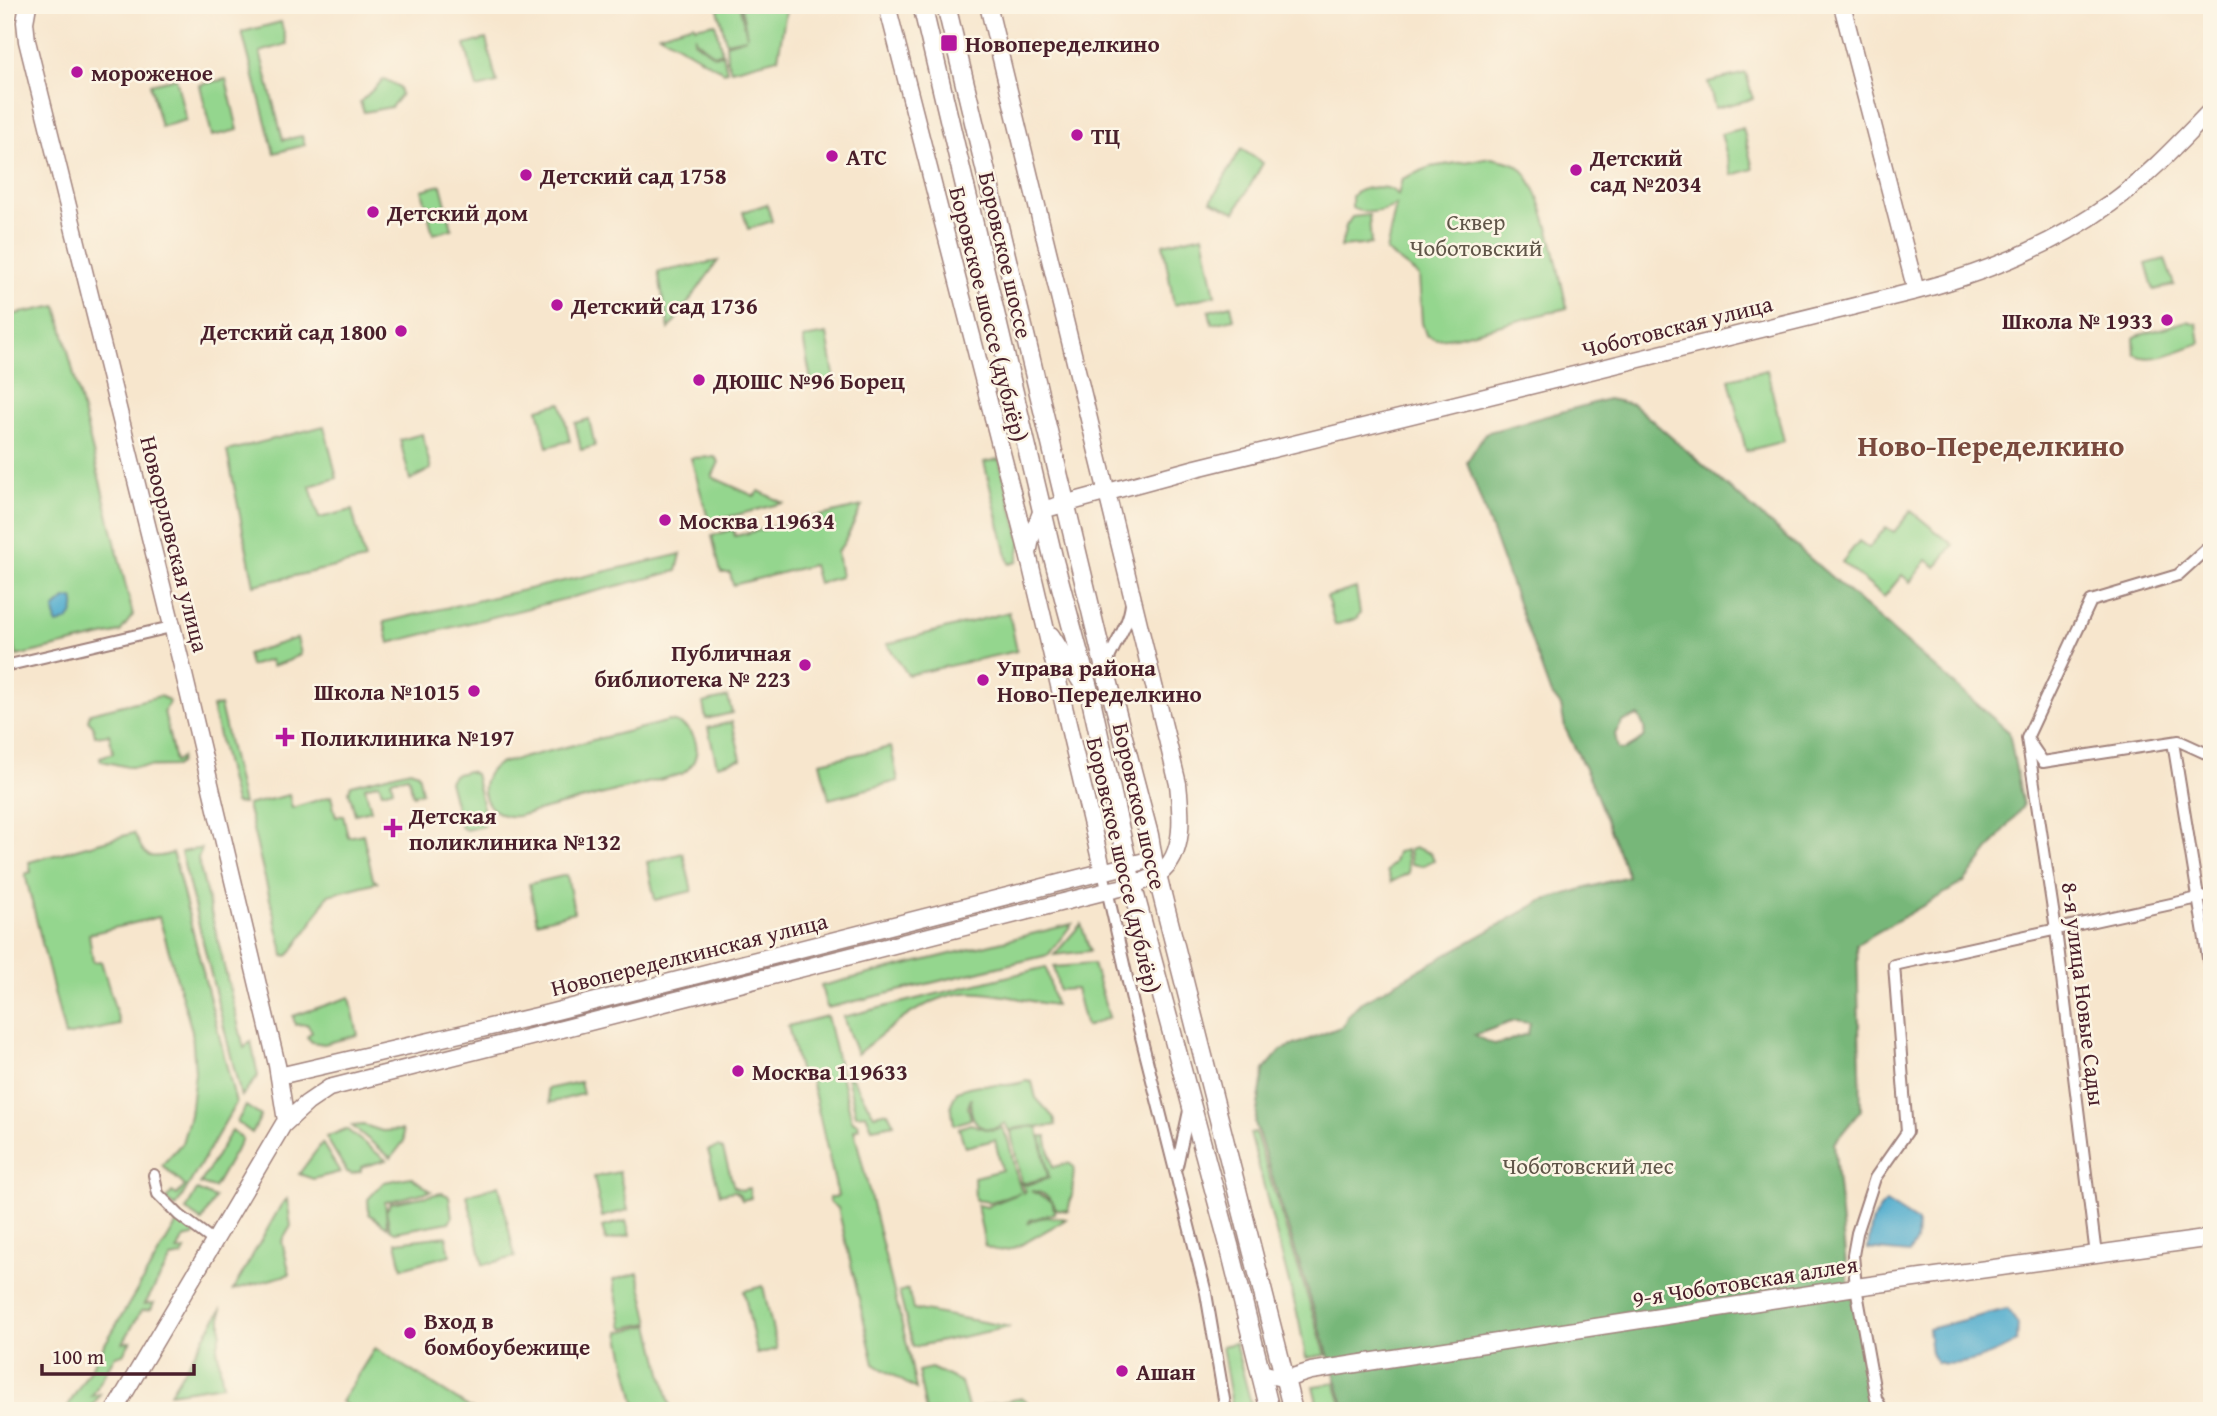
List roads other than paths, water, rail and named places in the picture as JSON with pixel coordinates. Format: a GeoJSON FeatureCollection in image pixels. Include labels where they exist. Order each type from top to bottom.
{"type":"FeatureCollection","features":[{"type":"Feature","properties":{"kind":"main road","name":"Боровское шоссе"},"geometry":{"type":"LineString","coordinates":[[922,5],[1042,510],[1090,695],[1132,884],[1229,1245],[1270,1411]]}},
{"type":"Feature","properties":{"kind":"main road","name":"Боровское шоссе"},"geometry":{"type":"LineString","coordinates":[[946,5],[1105,669],[1293,1411]]}},
{"type":"Feature","properties":{"kind":"street","name":"Новоорловская улица"},"geometry":{"type":"LineString","coordinates":[[28,5],[25,23],[27,41],[279,1076]]}},
{"type":"Feature","properties":{"kind":"street","name":"Боровское шоссе (дублёр)"},"geometry":{"type":"LineString","coordinates":[[887,5],[1028,554],[1135,1013],[1206,1293],[1226,1411]]}},
{"type":"Feature","properties":{"kind":"street","name":"Боровское шоссе (дублёр)"},"geometry":{"type":"LineString","coordinates":[[988,5],[1178,784],[1181,825],[1176,851],[1167,866],[1155,867]]}},
{"type":"Feature","properties":{"kind":"street"},"geometry":{"type":"LineString","coordinates":[[1842,5],[1916,290]]}},
{"type":"Feature","properties":{"kind":"street","name":"Чоботовская улица"},"geometry":{"type":"LineString","coordinates":[[1042,510],[1196,468],[1947,282],[2017,257],[2066,233],[2121,196],[2166,157],[2212,109]]}},
{"type":"Feature","properties":{"kind":"street"},"geometry":{"type":"LineString","coordinates":[[1028,554],[1033,530],[1042,510]]}},
{"type":"Feature","properties":{"kind":"street"},"geometry":{"type":"LineString","coordinates":[[2212,544],[2178,575],[2091,601],[2027,738],[2043,762],[2179,741],[2212,756]]}},
{"type":"Feature","properties":{"kind":"street"},"geometry":{"type":"LineString","coordinates":[[1105,669],[1115,642],[1127,621],[1131,607],[1131,590]]}},
{"type":"Feature","properties":{"kind":"street"},"geometry":{"type":"LineString","coordinates":[[1044,624],[1090,695]]}},
{"type":"Feature","properties":{"kind":"street"},"geometry":{"type":"LineString","coordinates":[[5,666],[171,627]]}},
{"type":"Feature","properties":{"kind":"street","name":"8-я улица Новые Сады"},"geometry":{"type":"LineString","coordinates":[[2027,738],[2056,930],[2096,1255]]}},
{"type":"Feature","properties":{"kind":"street"},"geometry":{"type":"LineString","coordinates":[[2173,742],[2212,983]]}},
{"type":"Feature","properties":{"kind":"street","name":"Новопеределкинская улица"},"geometry":{"type":"LineString","coordinates":[[279,1076],[537,1016],[1128,866],[1155,867]]}},
{"type":"Feature","properties":{"kind":"street","name":"Новопеределкинская улица"},"geometry":{"type":"LineString","coordinates":[[114,1411],[286,1121],[329,1088],[1107,891],[1132,884],[1155,867]]}},
{"type":"Feature","properties":{"kind":"street"},"geometry":{"type":"LineString","coordinates":[[1883,1411],[1876,1398],[1856,1287],[1853,1255],[1857,1233],[1875,1178],[1907,1132],[1894,965],[2212,895]]}},
{"type":"Feature","properties":{"kind":"street"},"geometry":{"type":"LineString","coordinates":[[279,1076],[286,1121]]}},
{"type":"Feature","properties":{"kind":"street"},"geometry":{"type":"LineString","coordinates":[[1176,1169],[1190,1104]]}},
{"type":"Feature","properties":{"kind":"street"},"geometry":{"type":"LineString","coordinates":[[155,1175],[158,1194],[179,1215],[215,1242]]}},
{"type":"Feature","properties":{"kind":"street","name":"9-я Чоботовская аллея"},"geometry":{"type":"LineString","coordinates":[[1286,1379],[1311,1371],[1856,1287],[2212,1238]]}},
{"type":"Feature","properties":{"kind":"street"},"geometry":{"type":"LineString","coordinates":[[1261,1373],[1286,1379]]}},
{"type":"Feature","properties":{"kind":"water"},"geometry":{"type":"Polygon","coordinates":[[[73,598],[72,615],[66,621],[56,624],[54,609],[65,599],[73,598]]]}},
{"type":"Feature","properties":{"kind":"water"},"geometry":{"type":"Polygon","coordinates":[[[1886,1202],[1917,1222],[1916,1242],[1909,1253],[1868,1249],[1874,1218],[1886,1202]]]}},
{"type":"Feature","properties":{"kind":"water"},"geometry":{"type":"Polygon","coordinates":[[[2007,1309],[2018,1324],[2017,1341],[2000,1351],[1967,1362],[1936,1362],[1931,1353],[1928,1329],[2007,1309]]]}},
{"type":"Feature","properties":{"kind":"place","name":"Новопеределкино"},"geometry":{"type":"Point","coordinates":[949,43]}},
{"type":"Feature","properties":{"kind":"place","name":"мороженое"},"geometry":{"type":"Point","coordinates":[77,72]}},
{"type":"Feature","properties":{"kind":"place","name":"ТЦ"},"geometry":{"type":"Point","coordinates":[1077,135]}},
{"type":"Feature","properties":{"kind":"place","name":"АТС"},"geometry":{"type":"Point","coordinates":[832,156]}},
{"type":"Feature","properties":{"kind":"place","name":"Детский сад №2034"},"geometry":{"type":"Point","coordinates":[1576,170]}},
{"type":"Feature","properties":{"kind":"place","name":"Детский сад 1758"},"geometry":{"type":"Point","coordinates":[526,175]}},
{"type":"Feature","properties":{"kind":"place","name":"Детский дом"},"geometry":{"type":"Point","coordinates":[373,212]}},
{"type":"Feature","properties":{"kind":"place","name":"Детский сад 1736"},"geometry":{"type":"Point","coordinates":[557,305]}},
{"type":"Feature","properties":{"kind":"place","name":"Школа № 1933"},"geometry":{"type":"Point","coordinates":[2167,320]}},
{"type":"Feature","properties":{"kind":"place","name":"Детский сад 1800"},"geometry":{"type":"Point","coordinates":[401,331]}},
{"type":"Feature","properties":{"kind":"place","name":"ДЮШС №96 Борец"},"geometry":{"type":"Point","coordinates":[699,380]}},
{"type":"Feature","properties":{"kind":"place","name":"Москва 119634"},"geometry":{"type":"Point","coordinates":[665,520]}},
{"type":"Feature","properties":{"kind":"place","name":"Публичная библиотека № 223"},"geometry":{"type":"Point","coordinates":[805,665]}},
{"type":"Feature","properties":{"kind":"place","name":"Управа района Ново-Переделкино"},"geometry":{"type":"Point","coordinates":[983,680]}},
{"type":"Feature","properties":{"kind":"place","name":"Школа №1015"},"geometry":{"type":"Point","coordinates":[474,691]}},
{"type":"Feature","properties":{"kind":"place","name":"Поликлиника №197"},"geometry":{"type":"Point","coordinates":[285,737]}},
{"type":"Feature","properties":{"kind":"place","name":"Детская поликлиника №132"},"geometry":{"type":"Point","coordinates":[393,828]}},
{"type":"Feature","properties":{"kind":"place","name":"Москва 119633"},"geometry":{"type":"Point","coordinates":[738,1071]}},
{"type":"Feature","properties":{"kind":"place","name":"Вход в бомбоубежище"},"geometry":{"type":"Point","coordinates":[410,1333]}},
{"type":"Feature","properties":{"kind":"place","name":"Ашан"},"geometry":{"type":"Point","coordinates":[1122,1371]}},
{"type":"Feature","properties":{"kind":"district","name":"Ново-Переделкино"},"geometry":{"type":"Point","coordinates":[1991,445]}},
{"type":"Feature","properties":{"kind":"park label","name":"Сквер Чоботовский"},"geometry":{"type":"Point","coordinates":[1476,234]}},
{"type":"Feature","properties":{"kind":"park label","name":"Чоботовский лес"},"geometry":{"type":"Point","coordinates":[1588,1165]}}]}
